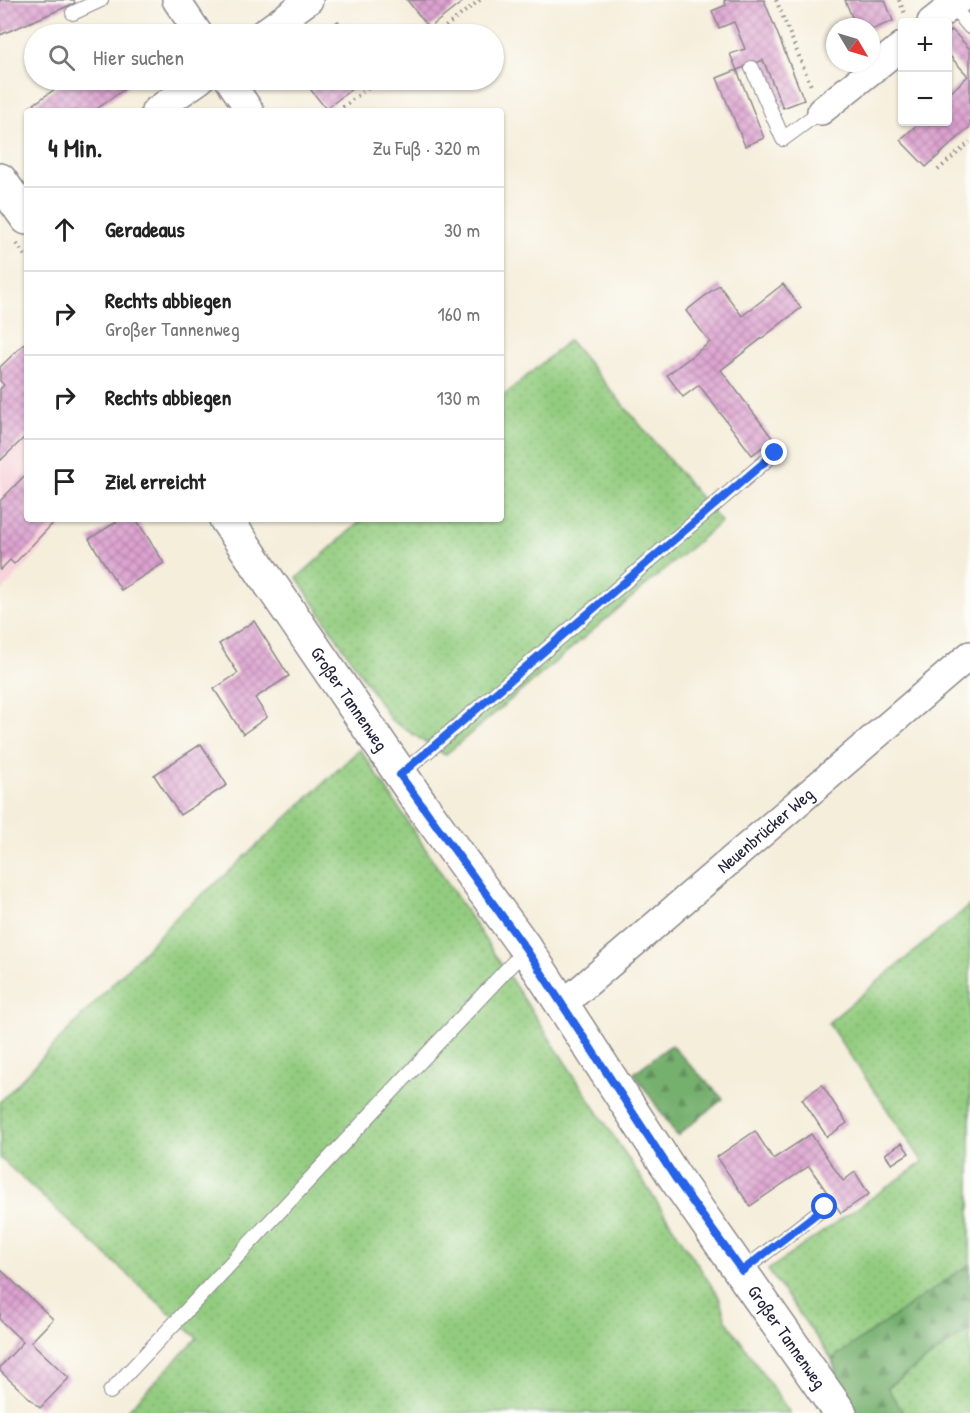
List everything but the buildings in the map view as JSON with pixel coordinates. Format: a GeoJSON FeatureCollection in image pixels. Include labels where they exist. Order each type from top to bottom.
{"type":"FeatureCollection","features":[{"type":"Feature","properties":{"kind":"street"},"geometry":{"type":"LineString","coordinates":[[176,0],[192,24]]}},
{"type":"Feature","properties":{"kind":"street"},"geometry":{"type":"LineString","coordinates":[[276,24],[309,0]]}},
{"type":"Feature","properties":{"kind":"street"},"geometry":{"type":"LineString","coordinates":[[821,111],[898,50]]}},
{"type":"Feature","properties":{"kind":"street"},"geometry":{"type":"LineString","coordinates":[[159,108],[185,90]]}},
{"type":"Feature","properties":{"kind":"street"},"geometry":{"type":"LineString","coordinates":[[236,90],[248,108]]}},
{"type":"Feature","properties":{"kind":"street","name":"Großer Tannenweg"},"geometry":{"type":"LineString","coordinates":[[228,522],[400,775],[526,949],[676,1179],[840,1413]]}},
{"type":"Feature","properties":{"kind":"street","name":"Neuenbrücker Weg"},"geometry":{"type":"LineString","coordinates":[[562,1005],[970,655]]}},
{"type":"Feature","properties":{"kind":"lane"},"geometry":{"type":"LineString","coordinates":[[74,13],[101,0]]}},
{"type":"Feature","properties":{"kind":"lane"},"geometry":{"type":"LineString","coordinates":[[947,9],[970,27]]}},
{"type":"Feature","properties":{"kind":"lane"},"geometry":{"type":"LineString","coordinates":[[752,68],[783,139],[821,111]]}},
{"type":"Feature","properties":{"kind":"lane"},"geometry":{"type":"LineString","coordinates":[[400,775],[775,453]]}},
{"type":"Feature","properties":{"kind":"lane"},"geometry":{"type":"LineString","coordinates":[[110,1392],[526,949]]}},
{"type":"Feature","properties":{"kind":"lane"},"geometry":{"type":"LineString","coordinates":[[742,1271],[825,1207]]}},
{"type":"Feature","properties":{"kind":"path"},"geometry":{"type":"LineString","coordinates":[[449,24],[480,0]]}},
{"type":"Feature","properties":{"kind":"path"},"geometry":{"type":"LineString","coordinates":[[776,0],[821,111]]}},
{"type":"Feature","properties":{"kind":"path"},"geometry":{"type":"LineString","coordinates":[[899,0],[906,18]]}},
{"type":"Feature","properties":{"kind":"path"},"geometry":{"type":"LineString","coordinates":[[342,108],[365,90]]}},
{"type":"Feature","properties":{"kind":"path"},"geometry":{"type":"LineString","coordinates":[[938,171],[970,142]]}},
{"type":"Feature","properties":{"kind":"shaded area"},"geometry":{"type":"Polygon","coordinates":[[[24,439],[24,522],[66,522],[0,593],[0,464],[24,439]]]}},
{"type":"Feature","properties":{"kind":"green space"},"geometry":{"type":"Polygon","coordinates":[[[569,340],[721,522],[445,755],[391,720],[297,578],[360,522],[504,522],[504,395],[569,340]]]}},
{"type":"Feature","properties":{"kind":"green space"},"geometry":{"type":"Polygon","coordinates":[[[360,749],[719,1297],[726,1320],[790,1413],[125,1413],[197,1338],[0,1158],[0,1102],[183,910],[221,879],[360,749]]]}},
{"type":"Feature","properties":{"kind":"green space"},"geometry":{"type":"Polygon","coordinates":[[[970,905],[970,1264],[832,1359],[768,1270],[923,1162],[828,1023],[970,905]]]}},
{"type":"Feature","properties":{"kind":"green space"},"geometry":{"type":"Polygon","coordinates":[[[671,1045],[723,1099],[677,1136],[634,1073],[671,1045]]]}},
{"type":"Feature","properties":{"kind":"green space"},"geometry":{"type":"Polygon","coordinates":[[[970,1264],[970,1329],[887,1387],[903,1413],[856,1413],[840,1390],[832,1359],[970,1264]]]}},
{"type":"Feature","properties":{"kind":"green space"},"geometry":{"type":"Polygon","coordinates":[[[970,1329],[970,1413],[903,1413],[887,1388],[970,1329]]]}},
{"type":"Feature","properties":{"kind":"route"},"geometry":{"type":"LineString","coordinates":[[775,453],[400,775],[526,949],[676,1179],[742,1271],[825,1207]]}}]}
